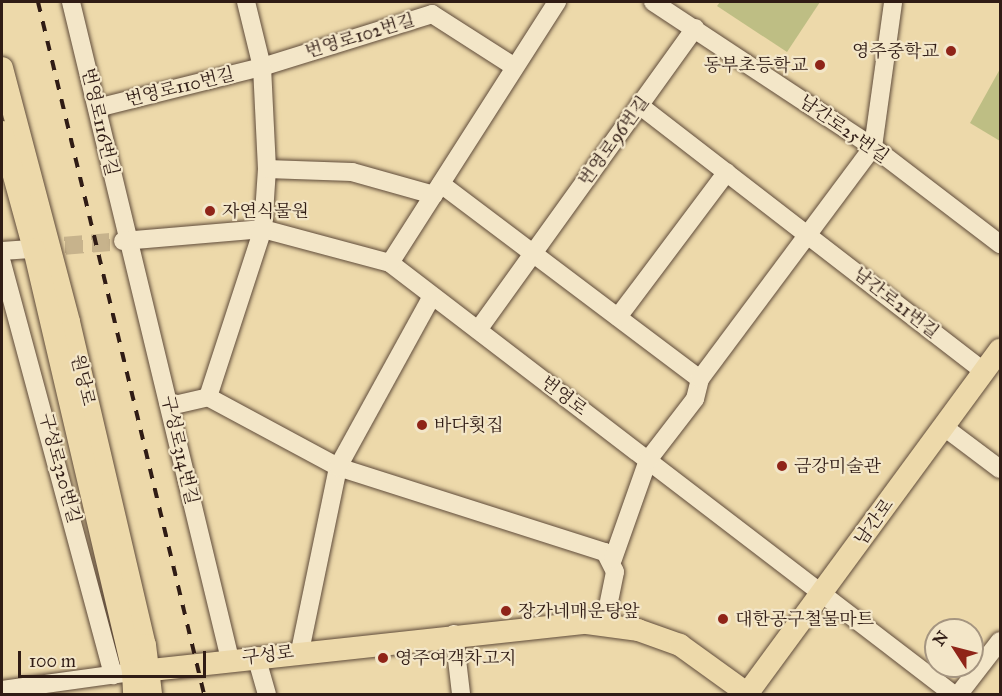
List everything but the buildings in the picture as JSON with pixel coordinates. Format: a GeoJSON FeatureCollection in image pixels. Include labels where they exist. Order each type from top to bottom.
{"type":"FeatureCollection","features":[{"type":"Feature","properties":{"kind":"main road","name":"원당로"},"geometry":{"type":"LineString","coordinates":[[2,68],[69,322],[132,672],[134,694]]}},
{"type":"Feature","properties":{"kind":"main road","name":"원당로"},"geometry":{"type":"LineString","coordinates":[[2,132],[34,249],[132,672],[151,694]]}},
{"type":"Feature","properties":{"kind":"main road","name":"남간로"},"geometry":{"type":"LineString","coordinates":[[747,694],[1000,350]]}},
{"type":"Feature","properties":{"kind":"main road","name":"구성로"},"geometry":{"type":"LineString","coordinates":[[132,672],[454,634],[604,626],[680,645],[747,694]]}},
{"type":"Feature","properties":{"kind":"street","name":"번영로116번길"},"geometry":{"type":"LineString","coordinates":[[71,2],[126,242]]}},
{"type":"Feature","properties":{"kind":"street","name":"번영로110번길"},"geometry":{"type":"LineString","coordinates":[[208,397],[263,228],[267,169],[262,67],[246,2]]}},
{"type":"Feature","properties":{"kind":"street"},"geometry":{"type":"LineString","coordinates":[[390,263],[557,2]]}},
{"type":"Feature","properties":{"kind":"street","name":"남간로25번길"},"geometry":{"type":"LineString","coordinates":[[653,2],[873,147],[1000,244]]}},
{"type":"Feature","properties":{"kind":"street"},"geometry":{"type":"LineString","coordinates":[[604,626],[615,572],[613,559],[648,460],[695,399],[700,379],[873,147],[893,2]]}},
{"type":"Feature","properties":{"kind":"street","name":"번영로102번길"},"geometry":{"type":"LineString","coordinates":[[262,67],[432,14],[515,67]]}},
{"type":"Feature","properties":{"kind":"street","name":"번영로96번길"},"geometry":{"type":"LineString","coordinates":[[478,330],[694,28]]}},
{"type":"Feature","properties":{"kind":"street","name":"번영로110번길"},"geometry":{"type":"LineString","coordinates":[[97,108],[262,67]]}},
{"type":"Feature","properties":{"kind":"street","name":"남간로21번길"},"geometry":{"type":"LineString","coordinates":[[639,105],[985,372]]}},
{"type":"Feature","properties":{"kind":"street"},"geometry":{"type":"LineString","coordinates":[[267,169],[352,172],[437,189],[532,254],[700,379]]}},
{"type":"Feature","properties":{"kind":"street"},"geometry":{"type":"LineString","coordinates":[[618,317],[727,172]]}},
{"type":"Feature","properties":{"kind":"street","name":"번영로"},"geometry":{"type":"LineString","coordinates":[[126,242],[263,228],[390,263],[953,694]]}},
{"type":"Feature","properties":{"kind":"street","name":"구성로314번길"},"geometry":{"type":"LineString","coordinates":[[126,242],[170,406],[230,659]]}},
{"type":"Feature","properties":{"kind":"street"},"geometry":{"type":"LineString","coordinates":[[2,251],[34,249]]}},
{"type":"Feature","properties":{"kind":"street","name":"구성로320번길"},"geometry":{"type":"LineString","coordinates":[[2,263],[132,672]]}},
{"type":"Feature","properties":{"kind":"street"},"geometry":{"type":"LineString","coordinates":[[300,651],[339,467],[432,296]]}},
{"type":"Feature","properties":{"kind":"street"},"geometry":{"type":"LineString","coordinates":[[170,406],[208,397],[339,467],[565,538],[613,559]]}},
{"type":"Feature","properties":{"kind":"street"},"geometry":{"type":"LineString","coordinates":[[944,427],[1000,468]]}},
{"type":"Feature","properties":{"kind":"street"},"geometry":{"type":"LineString","coordinates":[[454,634],[461,694]]}},
{"type":"Feature","properties":{"kind":"street"},"geometry":{"type":"LineString","coordinates":[[959,694],[1000,641]]}},
{"type":"Feature","properties":{"kind":"street"},"geometry":{"type":"LineString","coordinates":[[256,656],[267,694]]}},
{"type":"Feature","properties":{"kind":"street","name":"구성로"},"geometry":{"type":"LineString","coordinates":[[2,690],[79,686],[132,672]]}},
{"type":"Feature","properties":{"kind":"green space"},"geometry":{"type":"Polygon","coordinates":[[[720,2],[820,2],[787,52],[717,6],[720,2]]]}},
{"type":"Feature","properties":{"kind":"green space"},"geometry":{"type":"Polygon","coordinates":[[[1000,69],[1000,141],[970,123],[1000,69]]]}},
{"type":"Feature","properties":{"kind":"tunnel"},"geometry":{"type":"LineString","coordinates":[[38,248],[123,241]]}},
{"type":"Feature","properties":{"kind":"railway"},"geometry":{"type":"LineString","coordinates":[[38,2],[204,694]]}},
{"type":"Feature","properties":{"kind":"place","name":"영주중학교"},"geometry":{"type":"Point","coordinates":[951,51]}},
{"type":"Feature","properties":{"kind":"place","name":"동부초등학교"},"geometry":{"type":"Point","coordinates":[820,65]}},
{"type":"Feature","properties":{"kind":"place","name":"자연식물원"},"geometry":{"type":"Point","coordinates":[210,211]}},
{"type":"Feature","properties":{"kind":"place","name":"바다횟집"},"geometry":{"type":"Point","coordinates":[422,425]}},
{"type":"Feature","properties":{"kind":"place","name":"금강미술관"},"geometry":{"type":"Point","coordinates":[782,466]}},
{"type":"Feature","properties":{"kind":"place","name":"장가네매운탕앞"},"geometry":{"type":"Point","coordinates":[506,611]}},
{"type":"Feature","properties":{"kind":"place","name":"대한공구철물마트"},"geometry":{"type":"Point","coordinates":[723,619]}},
{"type":"Feature","properties":{"kind":"place","name":"영주여객차고지"},"geometry":{"type":"Point","coordinates":[383,658]}}]}
